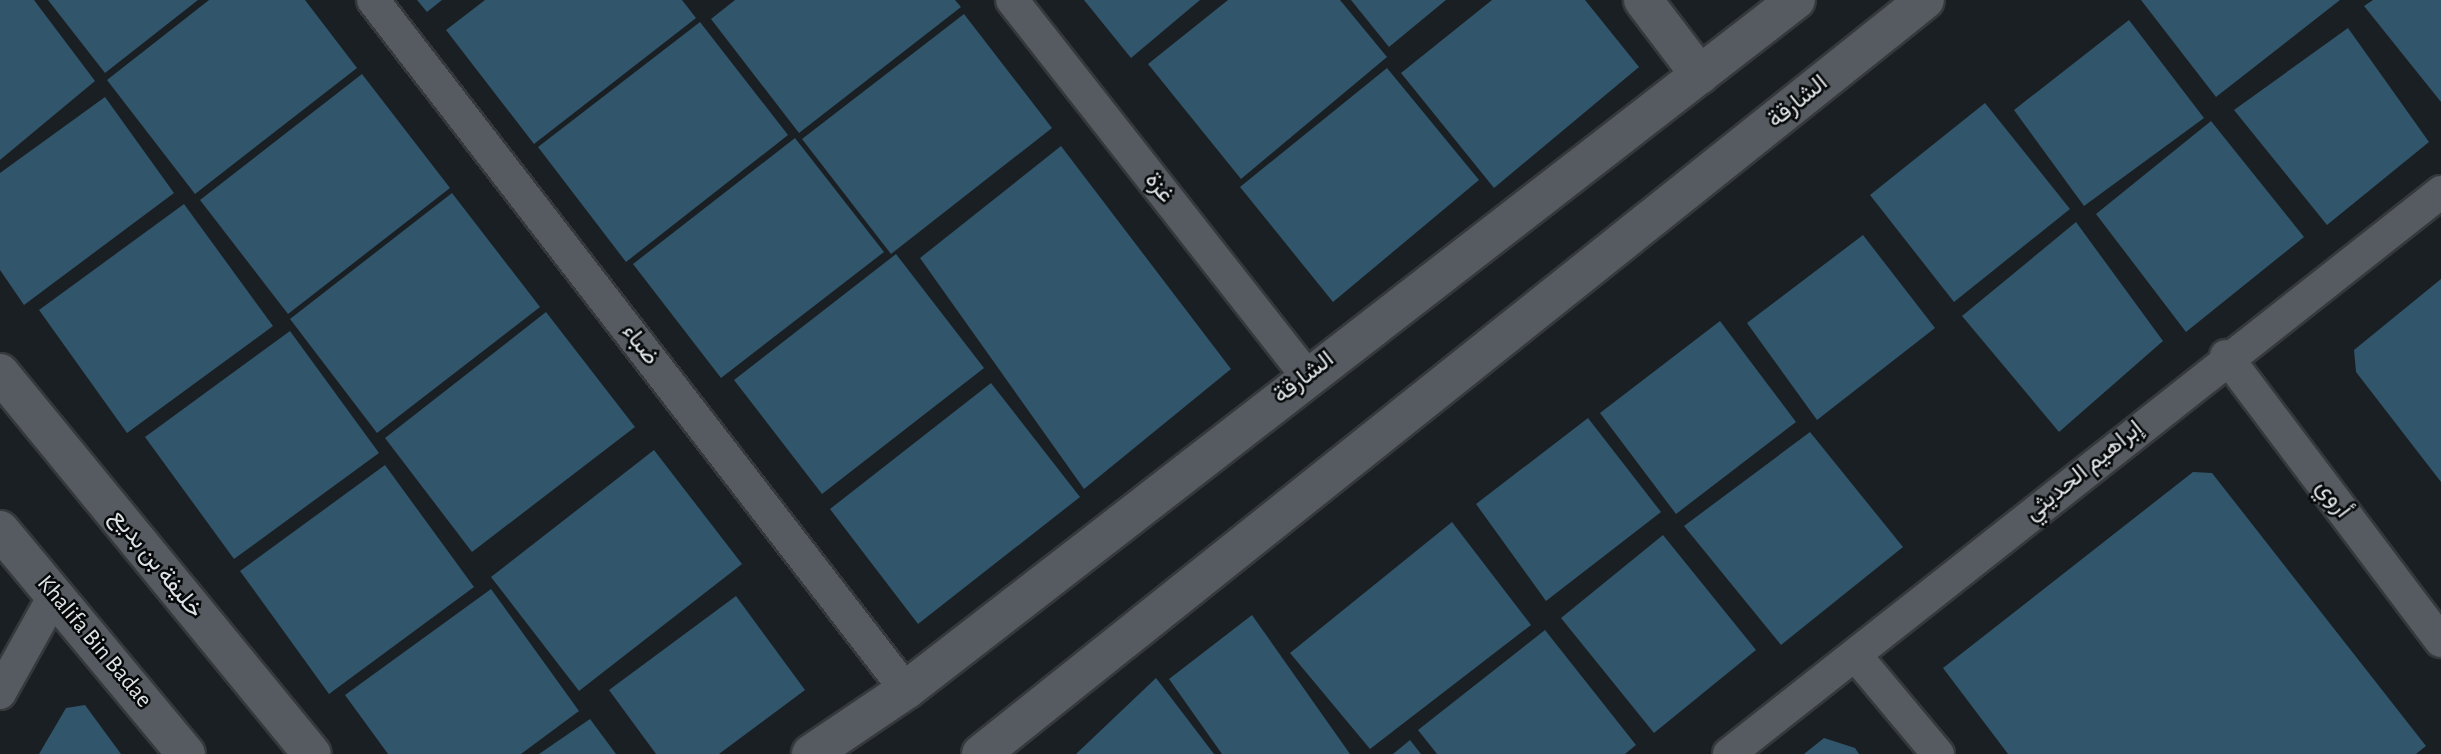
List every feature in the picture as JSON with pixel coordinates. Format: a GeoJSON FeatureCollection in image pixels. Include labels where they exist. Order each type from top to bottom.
{"type":"FeatureCollection","features":[{"type":"Feature","properties":{"kind":"street","name":"ضباء"},"geometry":{"type":"LineString","coordinates":[[373,0],[906,690]]}},
{"type":"Feature","properties":{"kind":"street","name":"غزة"},"geometry":{"type":"LineString","coordinates":[[1012,0],[1307,376]]}},
{"type":"Feature","properties":{"kind":"street"},"geometry":{"type":"LineString","coordinates":[[1643,0],[1700,75]]}},
{"type":"Feature","properties":{"kind":"street","name":"الشارقة"},"geometry":{"type":"LineString","coordinates":[[981,754],[1925,0]]}},
{"type":"Feature","properties":{"kind":"street","name":"الشارقة"},"geometry":{"type":"LineString","coordinates":[[811,754],[906,690],[1307,376],[1700,75],[1775,5]]}},
{"type":"Feature","properties":{"kind":"street","name":"إبراهيم الحديثي"},"geometry":{"type":"LineString","coordinates":[[1729,754],[1856,656],[2226,356],[2441,192]]}},
{"type":"Feature","properties":{"kind":"street","name":"أروي"},"geometry":{"type":"LineString","coordinates":[[2226,356],[2441,641]]}},
{"type":"Feature","properties":{"kind":"street","name":"خليفة بن بديع"},"geometry":{"type":"LineString","coordinates":[[0,373],[312,754]]}},
{"type":"Feature","properties":{"kind":"street","name":"Khalifa Bin Badae"},"geometry":{"type":"LineString","coordinates":[[0,530],[186,754]]}},
{"type":"Feature","properties":{"kind":"street"},"geometry":{"type":"LineString","coordinates":[[0,693],[55,594]]}},
{"type":"Feature","properties":{"kind":"street"},"geometry":{"type":"LineString","coordinates":[[1856,656],[1938,754]]}},
{"type":"Feature","properties":{"kind":"building"},"geometry":{"type":"Polygon","coordinates":[[[0,0],[34,0],[95,81],[0,160],[0,0]]]}},
{"type":"Feature","properties":{"kind":"building"},"geometry":{"type":"Polygon","coordinates":[[[48,0],[198,0],[105,73],[48,0]]]}},
{"type":"Feature","properties":{"kind":"building"},"geometry":{"type":"Polygon","coordinates":[[[209,0],[305,0],[357,68],[195,194],[107,80],[209,0]]]}},
{"type":"Feature","properties":{"kind":"building"},"geometry":{"type":"Polygon","coordinates":[[[417,0],[442,0],[427,12],[417,0]]]}},
{"type":"Feature","properties":{"kind":"building"},"geometry":{"type":"Polygon","coordinates":[[[485,0],[682,0],[696,18],[534,144],[446,30],[485,0]]]}},
{"type":"Feature","properties":{"kind":"building"},"geometry":{"type":"Polygon","coordinates":[[[735,0],[955,0],[961,7],[799,133],[711,19],[735,0]]]}},
{"type":"Feature","properties":{"kind":"building"},"geometry":{"type":"Polygon","coordinates":[[[1084,0],[1200,0],[1131,58],[1084,0]]]}},
{"type":"Feature","properties":{"kind":"building"},"geometry":{"type":"Polygon","coordinates":[[[1228,0],[1340,0],[1387,57],[1241,179],[1148,64],[1228,0]]]}},
{"type":"Feature","properties":{"kind":"building"},"geometry":{"type":"Polygon","coordinates":[[[1351,0],[1446,0],[1389,47],[1351,0]]]}},
{"type":"Feature","properties":{"kind":"building"},"geometry":{"type":"Polygon","coordinates":[[[1492,0],[1585,0],[1639,67],[1494,188],[1401,73],[1492,0]]]}},
{"type":"Feature","properties":{"kind":"building"},"geometry":{"type":"Polygon","coordinates":[[[2141,0],[2340,0],[2216,97],[2141,0]]]}},
{"type":"Feature","properties":{"kind":"building"},"geometry":{"type":"Polygon","coordinates":[[[2373,0],[2441,0],[2441,102],[2364,6],[2373,0]]]}},
{"type":"Feature","properties":{"kind":"building"},"geometry":{"type":"Polygon","coordinates":[[[964,14],[1052,128],[891,254],[802,139],[964,14]]]}},
{"type":"Feature","properties":{"kind":"building"},"geometry":{"type":"Polygon","coordinates":[[[2129,20],[2204,118],[2084,206],[2014,110],[2129,20]]]}},
{"type":"Feature","properties":{"kind":"building"},"geometry":{"type":"Polygon","coordinates":[[[700,22],[788,135],[626,262],[538,147],[700,22]]]}},
{"type":"Feature","properties":{"kind":"building"},"geometry":{"type":"Polygon","coordinates":[[[2348,28],[2429,142],[2327,225],[2234,110],[2348,28]]]}},
{"type":"Feature","properties":{"kind":"building"},"geometry":{"type":"Polygon","coordinates":[[[1387,68],[1479,180],[1333,302],[1240,187],[1387,68]]]}},
{"type":"Feature","properties":{"kind":"building"},"geometry":{"type":"Polygon","coordinates":[[[362,74],[450,188],[288,314],[200,200],[362,74]]]}},
{"type":"Feature","properties":{"kind":"building"},"geometry":{"type":"Polygon","coordinates":[[[105,97],[174,193],[24,305],[0,270],[0,173],[105,97]]]}},
{"type":"Feature","properties":{"kind":"building"},"geometry":{"type":"Polygon","coordinates":[[[1985,103],[2070,209],[1954,302],[1870,195],[1985,103]]]}},
{"type":"Feature","properties":{"kind":"building"},"geometry":{"type":"Polygon","coordinates":[[[2211,121],[2304,237],[2186,332],[2096,214],[2211,121]]]}},
{"type":"Feature","properties":{"kind":"building"},"geometry":{"type":"Polygon","coordinates":[[[795,138],[884,252],[721,378],[633,264],[795,138]]]}},
{"type":"Feature","properties":{"kind":"building"},"geometry":{"type":"Polygon","coordinates":[[[1061,146],[1231,369],[1084,489],[920,258],[1061,146]]]}},
{"type":"Feature","properties":{"kind":"building"},"geometry":{"type":"Polygon","coordinates":[[[452,193],[540,307],[377,433],[290,319],[452,193]]]}},
{"type":"Feature","properties":{"kind":"building"},"geometry":{"type":"Polygon","coordinates":[[[184,204],[273,326],[127,433],[39,310],[184,204]]]}},
{"type":"Feature","properties":{"kind":"building"},"geometry":{"type":"Polygon","coordinates":[[[2076,222],[2163,341],[2059,432],[1962,316],[2076,222]]]}},
{"type":"Feature","properties":{"kind":"building"},"geometry":{"type":"Polygon","coordinates":[[[1863,235],[1935,328],[1817,420],[1747,323],[1863,235]]]}},
{"type":"Feature","properties":{"kind":"building"},"geometry":{"type":"Polygon","coordinates":[[[896,254],[984,368],[822,494],[734,380],[896,254]]]}},
{"type":"Feature","properties":{"kind":"building"},"geometry":{"type":"Polygon","coordinates":[[[2441,279],[2441,482],[2356,372],[2354,350],[2441,279]]]}},
{"type":"Feature","properties":{"kind":"building"},"geometry":{"type":"Polygon","coordinates":[[[546,312],[635,427],[472,552],[385,438],[546,312]]]}},
{"type":"Feature","properties":{"kind":"building"},"geometry":{"type":"Polygon","coordinates":[[[1720,321],[1796,422],[1676,514],[1600,413],[1720,321]]]}},
{"type":"Feature","properties":{"kind":"building"},"geometry":{"type":"Polygon","coordinates":[[[290,331],[379,453],[234,559],[145,437],[290,331]]]}},
{"type":"Feature","properties":{"kind":"building"},"geometry":{"type":"Polygon","coordinates":[[[991,383],[1080,497],[918,624],[830,509],[991,383]]]}},
{"type":"Feature","properties":{"kind":"building"},"geometry":{"type":"Polygon","coordinates":[[[1588,418],[1661,512],[1546,601],[1476,504],[1588,418]]]}},
{"type":"Feature","properties":{"kind":"building"},"geometry":{"type":"Polygon","coordinates":[[[1810,432],[1903,547],[1781,645],[1684,526],[1810,432]]]}},
{"type":"Feature","properties":{"kind":"building"},"geometry":{"type":"Polygon","coordinates":[[[654,450],[742,564],[579,691],[491,577],[654,450]]]}},
{"type":"Feature","properties":{"kind":"building"},"geometry":{"type":"Polygon","coordinates":[[[385,465],[474,587],[329,694],[240,571],[385,465]]]}},
{"type":"Feature","properties":{"kind":"building"},"geometry":{"type":"Polygon","coordinates":[[[2193,472],[2212,473],[2426,746],[2416,754],[2008,754],[1943,668],[2193,472]]]}},
{"type":"Feature","properties":{"kind":"building"},"geometry":{"type":"Polygon","coordinates":[[[1452,522],[1531,625],[1370,749],[1290,653],[1452,522]]]}},
{"type":"Feature","properties":{"kind":"building"},"geometry":{"type":"Polygon","coordinates":[[[1663,535],[1756,650],[1654,733],[1561,618],[1663,535]]]}},
{"type":"Feature","properties":{"kind":"building"},"geometry":{"type":"Polygon","coordinates":[[[491,589],[579,711],[521,754],[388,754],[345,695],[491,589]]]}},
{"type":"Feature","properties":{"kind":"building"},"geometry":{"type":"Polygon","coordinates":[[[736,596],[805,690],[719,754],[656,754],[609,690],[736,596]]]}},
{"type":"Feature","properties":{"kind":"building"},"geometry":{"type":"Polygon","coordinates":[[[1252,615],[1350,754],[1222,754],[1169,679],[1252,615]]]}},
{"type":"Feature","properties":{"kind":"building"},"geometry":{"type":"Polygon","coordinates":[[[1545,630],[1636,745],[1625,754],[1437,754],[1418,730],[1545,630]]]}},
{"type":"Feature","properties":{"kind":"building"},"geometry":{"type":"Polygon","coordinates":[[[1156,678],[1214,754],[1076,754],[1156,678]]]}},
{"type":"Feature","properties":{"kind":"building"},"geometry":{"type":"Polygon","coordinates":[[[85,705],[121,754],[39,754],[66,708],[85,705]]]}},
{"type":"Feature","properties":{"kind":"building"},"geometry":{"type":"Polygon","coordinates":[[[590,719],[616,754],[539,754],[590,719]]]}},
{"type":"Feature","properties":{"kind":"building"},"geometry":{"type":"Polygon","coordinates":[[[1824,738],[1855,748],[1859,754],[1804,754],[1824,738]]]}},
{"type":"Feature","properties":{"kind":"building"},"geometry":{"type":"Polygon","coordinates":[[[1410,740],[1421,754],[1393,754],[1410,740]]]}}]}
